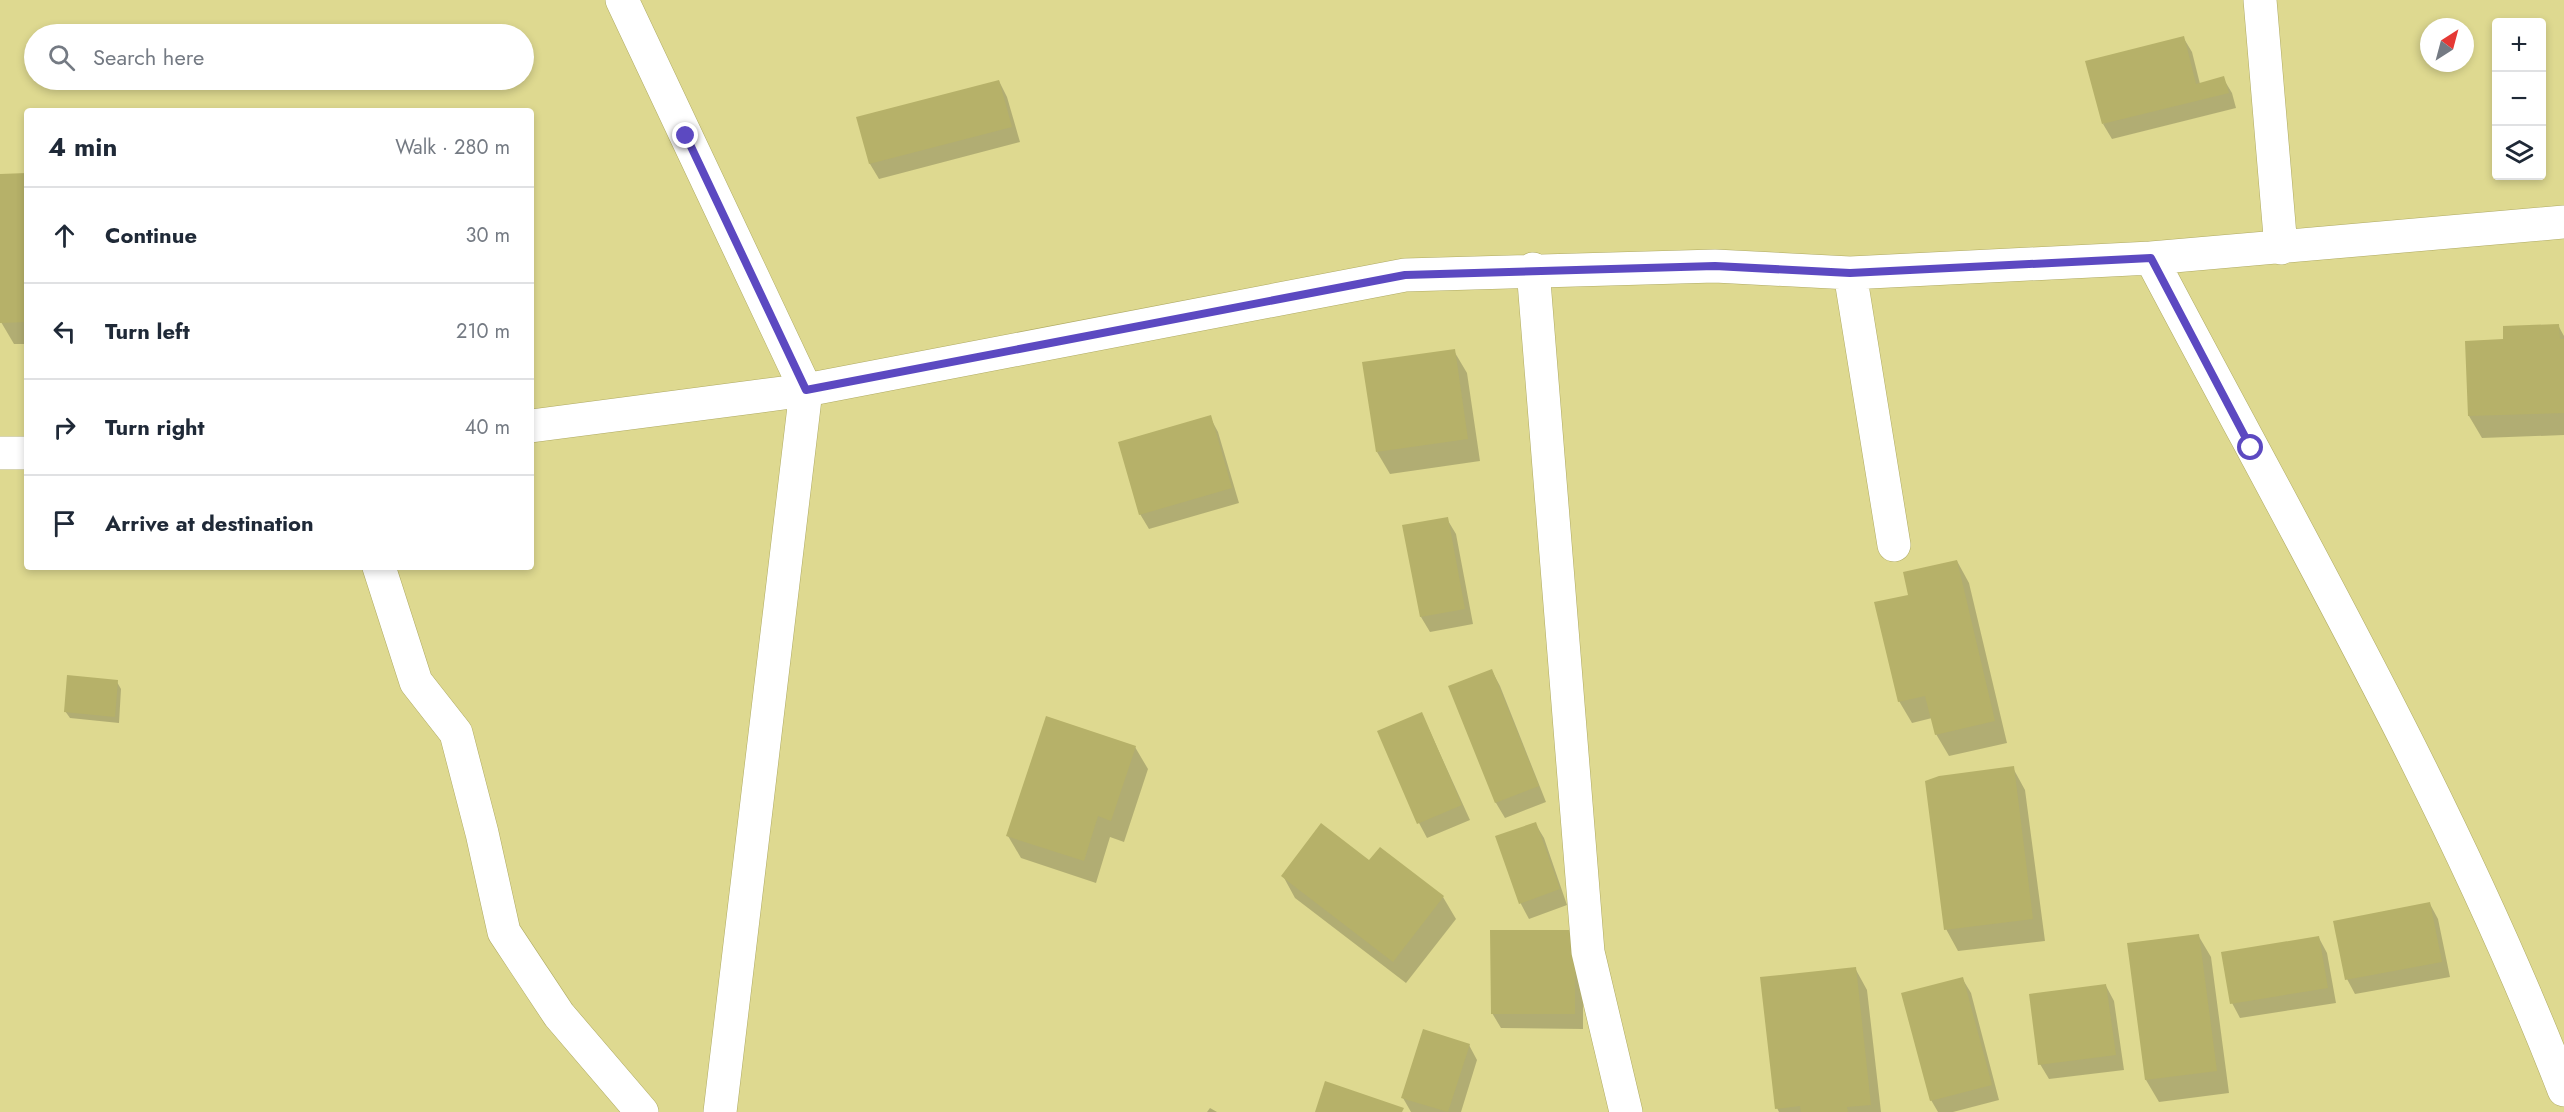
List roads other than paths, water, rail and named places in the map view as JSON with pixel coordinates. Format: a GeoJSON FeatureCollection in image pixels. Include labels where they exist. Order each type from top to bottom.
{"type":"FeatureCollection","features":[{"type":"Feature","properties":{"kind":"street"},"geometry":{"type":"LineString","coordinates":[[622,0],[806,390],[720,1112]]}},
{"type":"Feature","properties":{"kind":"street"},"geometry":{"type":"LineString","coordinates":[[2260,0],[2281,248]]}},
{"type":"Feature","properties":{"kind":"street"},"geometry":{"type":"LineString","coordinates":[[534,426],[806,390],[1405,275],[1533,269],[1715,266],[1850,273],[2151,258],[2564,222]]}},
{"type":"Feature","properties":{"kind":"street"},"geometry":{"type":"LineString","coordinates":[[2151,258],[2403,730],[2509,955],[2564,1090]]}},
{"type":"Feature","properties":{"kind":"street"},"geometry":{"type":"LineString","coordinates":[[1533,269],[1588,952],[1626,1112]]}},
{"type":"Feature","properties":{"kind":"street"},"geometry":{"type":"LineString","coordinates":[[1850,273],[1894,545]]}},
{"type":"Feature","properties":{"kind":"street"},"geometry":{"type":"LineString","coordinates":[[0,453],[24,453]]}},
{"type":"Feature","properties":{"kind":"street"},"geometry":{"type":"LineString","coordinates":[[380,570],[416,682],[456,733],[482,833],[504,932],[559,1015],[642,1112]]}}]}
